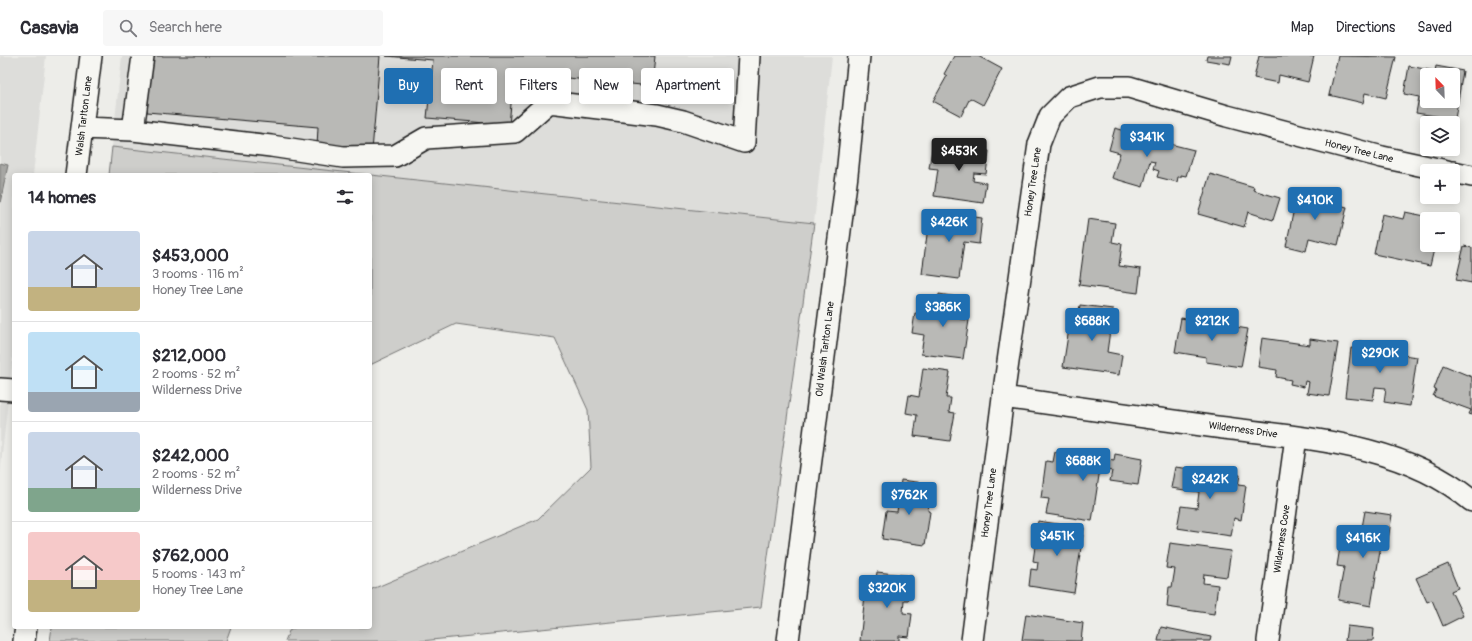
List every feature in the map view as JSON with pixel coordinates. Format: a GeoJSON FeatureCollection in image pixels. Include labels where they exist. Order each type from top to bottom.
{"type":"FeatureCollection","features":[{"type":"Feature","properties":{"kind":"street","name":"Walsh Tarlton Lane"},"geometry":{"type":"LineString","coordinates":[[76,173],[91,56]]}},
{"type":"Feature","properties":{"kind":"street"},"geometry":{"type":"LineString","coordinates":[[133,130],[143,56]]}},
{"type":"Feature","properties":{"kind":"street"},"geometry":{"type":"LineString","coordinates":[[82,128],[133,130],[270,146],[343,157],[395,156],[426,138],[515,132],[549,102],[657,115],[683,120],[744,142],[749,56]]}},
{"type":"Feature","properties":{"kind":"street","name":"Old Walsh Tarlton Lane"},"geometry":{"type":"LineString","coordinates":[[788,641],[847,175],[859,56]]}},
{"type":"Feature","properties":{"kind":"street","name":"Honey Tree Lane"},"geometry":{"type":"LineString","coordinates":[[972,641],[1003,397],[1039,144],[1050,116],[1070,97],[1100,87],[1129,87],[1226,116],[1382,157],[1420,165]]}},
{"type":"Feature","properties":{"kind":"street"},"geometry":{"type":"LineString","coordinates":[[1460,173],[1472,176]]}},
{"type":"Feature","properties":{"kind":"street"},"geometry":{"type":"LineString","coordinates":[[0,388],[12,390]]}},
{"type":"Feature","properties":{"kind":"street","name":"Wilderness Drive"},"geometry":{"type":"LineString","coordinates":[[1003,397],[1296,437],[1361,448],[1413,465],[1461,492],[1472,501]]}},
{"type":"Feature","properties":{"kind":"street","name":"Wilderness Cove"},"geometry":{"type":"LineString","coordinates":[[1268,641],[1296,437]]}},
{"type":"Feature","properties":{"kind":"street"},"geometry":{"type":"LineString","coordinates":[[24,641],[26,629]]}},
{"type":"Feature","properties":{"kind":"shaded area"},"geometry":{"type":"Polygon","coordinates":[[[0,56],[46,56],[33,173],[12,173],[12,363],[0,473],[0,56]]]}},
{"type":"Feature","properties":{"kind":"shaded area"},"geometry":{"type":"Polygon","coordinates":[[[122,56],[832,56],[814,223],[372,175],[372,173],[352,173],[112,147],[122,56]]]}},
{"type":"Feature","properties":{"kind":"shaded area"},"geometry":{"type":"Polygon","coordinates":[[[112,147],[352,173],[109,173],[112,147]]]}},
{"type":"Feature","properties":{"kind":"shaded area"},"geometry":{"type":"Polygon","coordinates":[[[0,163],[8,165],[0,203],[0,163]]]}},
{"type":"Feature","properties":{"kind":"shaded area"},"geometry":{"type":"Polygon","coordinates":[[[372,175],[814,223],[761,607],[421,641],[285,641],[289,631],[292,629],[372,629],[372,589],[538,519],[591,467],[588,410],[555,338],[456,324],[372,364],[372,175]]]}},
{"type":"Feature","properties":{"kind":"shaded area"},"geometry":{"type":"Polygon","coordinates":[[[52,629],[230,629],[226,641],[50,641],[52,629]]]}},
{"type":"Feature","properties":{"kind":"building"},"geometry":{"type":"Polygon","coordinates":[[[152,56],[380,56],[372,151],[317,146],[318,127],[147,112],[152,56]]]}},
{"type":"Feature","properties":{"kind":"building"},"geometry":{"type":"Polygon","coordinates":[[[386,56],[655,56],[654,68],[641,68],[641,85],[633,84],[633,68],[579,68],[579,79],[571,78],[571,68],[505,68],[505,104],[511,104],[509,125],[427,118],[428,104],[433,104],[433,60],[386,56]]]}},
{"type":"Feature","properties":{"kind":"building"},"geometry":{"type":"Polygon","coordinates":[[[954,56],[978,56],[1002,69],[983,105],[970,98],[961,116],[933,101],[947,76],[944,74],[954,56]]]}},
{"type":"Feature","properties":{"kind":"building"},"geometry":{"type":"Polygon","coordinates":[[[1207,56],[1232,56],[1230,64],[1206,60],[1207,56]]]}},
{"type":"Feature","properties":{"kind":"building"},"geometry":{"type":"Polygon","coordinates":[[[1259,56],[1314,56],[1308,82],[1279,75],[1278,83],[1254,78],[1259,56]]]}},
{"type":"Feature","properties":{"kind":"building"},"geometry":{"type":"Polygon","coordinates":[[[1338,56],[1396,57],[1386,98],[1365,93],[1363,103],[1329,95],[1338,56]]]}},
{"type":"Feature","properties":{"kind":"building"},"geometry":{"type":"Polygon","coordinates":[[[1409,66],[1420,68],[1420,108],[1457,108],[1456,116],[1436,116],[1416,113],[1419,97],[1404,94],[1409,66]]]}},
{"type":"Feature","properties":{"kind":"building"},"geometry":{"type":"Polygon","coordinates":[[[1436,66],[1447,68],[1436,68],[1436,66]]]}},
{"type":"Feature","properties":{"kind":"building"},"geometry":{"type":"Polygon","coordinates":[[[1460,70],[1463,71],[1460,89],[1460,70]]]}},
{"type":"Feature","properties":{"kind":"building"},"geometry":{"type":"Polygon","coordinates":[[[1115,128],[1154,139],[1152,145],[1160,147],[1162,142],[1194,150],[1186,176],[1181,175],[1181,177],[1178,177],[1177,182],[1157,177],[1159,171],[1153,169],[1155,162],[1150,161],[1143,187],[1112,178],[1120,153],[1109,150],[1115,128]]]}},
{"type":"Feature","properties":{"kind":"building"},"geometry":{"type":"Polygon","coordinates":[[[933,143],[989,151],[986,174],[974,173],[973,181],[986,183],[983,203],[934,196],[938,169],[929,168],[933,143]]]}},
{"type":"Feature","properties":{"kind":"building"},"geometry":{"type":"Polygon","coordinates":[[[1210,174],[1254,187],[1253,190],[1280,198],[1273,220],[1248,212],[1244,227],[1198,214],[1210,174]]]}},
{"type":"Feature","properties":{"kind":"building"},"geometry":{"type":"Polygon","coordinates":[[[1298,190],[1320,195],[1319,200],[1347,207],[1338,245],[1309,238],[1306,251],[1286,246],[1298,190]]]}},
{"type":"Feature","properties":{"kind":"building"},"geometry":{"type":"Polygon","coordinates":[[[930,211],[982,218],[979,244],[964,242],[959,279],[922,274],[930,211]]]}},
{"type":"Feature","properties":{"kind":"building"},"geometry":{"type":"Polygon","coordinates":[[[1405,212],[1420,215],[1420,252],[1433,252],[1430,266],[1374,254],[1382,214],[1403,219],[1405,212]]]}},
{"type":"Feature","properties":{"kind":"building"},"geometry":{"type":"Polygon","coordinates":[[[1088,219],[1115,223],[1112,242],[1122,244],[1119,266],[1141,269],[1138,293],[1079,285],[1088,219]]]}},
{"type":"Feature","properties":{"kind":"building"},"geometry":{"type":"Polygon","coordinates":[[[1464,246],[1472,248],[1472,283],[1456,280],[1464,246]]]}},
{"type":"Feature","properties":{"kind":"building"},"geometry":{"type":"Polygon","coordinates":[[[939,294],[963,298],[960,319],[969,320],[963,359],[921,354],[924,335],[912,333],[915,313],[927,315],[929,303],[938,304],[939,294]]]}},
{"type":"Feature","properties":{"kind":"building"},"geometry":{"type":"Polygon","coordinates":[[[1080,305],[1113,309],[1107,352],[1122,355],[1119,375],[1063,367],[1070,322],[1077,324],[1080,305]]]}},
{"type":"Feature","properties":{"kind":"building"},"geometry":{"type":"Polygon","coordinates":[[[1181,318],[1248,329],[1241,367],[1206,362],[1206,357],[1175,352],[1181,318]]]}},
{"type":"Feature","properties":{"kind":"building"},"geometry":{"type":"Polygon","coordinates":[[[1262,338],[1310,345],[1310,339],[1338,343],[1329,396],[1307,393],[1309,382],[1305,381],[1304,387],[1290,384],[1291,380],[1276,377],[1277,370],[1258,367],[1262,338]]]}},
{"type":"Feature","properties":{"kind":"building"},"geometry":{"type":"Polygon","coordinates":[[[1359,341],[1384,344],[1382,352],[1417,357],[1410,406],[1384,402],[1386,388],[1375,387],[1373,400],[1345,397],[1351,348],[1358,349],[1359,341]]]}},
{"type":"Feature","properties":{"kind":"building"},"geometry":{"type":"Polygon","coordinates":[[[1443,365],[1472,377],[1472,415],[1469,414],[1471,410],[1433,396],[1443,365]]]}},
{"type":"Feature","properties":{"kind":"building"},"geometry":{"type":"Polygon","coordinates":[[[923,368],[950,372],[946,398],[951,398],[949,412],[955,413],[950,441],[914,436],[917,415],[906,413],[909,395],[919,397],[923,368]]]}},
{"type":"Feature","properties":{"kind":"building"},"geometry":{"type":"Polygon","coordinates":[[[1055,452],[1114,461],[1115,454],[1142,459],[1138,485],[1110,481],[1112,471],[1100,469],[1092,521],[1046,514],[1049,499],[1041,498],[1046,461],[1053,462],[1055,452]]]}},
{"type":"Feature","properties":{"kind":"building"},"geometry":{"type":"Polygon","coordinates":[[[1175,467],[1240,475],[1238,485],[1246,486],[1241,520],[1234,518],[1231,536],[1177,528],[1181,506],[1197,508],[1199,492],[1171,488],[1175,467]]]}},
{"type":"Feature","properties":{"kind":"building"},"geometry":{"type":"Polygon","coordinates":[[[901,480],[924,483],[922,495],[930,496],[928,511],[930,512],[925,545],[882,539],[886,511],[897,512],[901,480]]]}},
{"type":"Feature","properties":{"kind":"building"},"geometry":{"type":"Polygon","coordinates":[[[1365,511],[1392,515],[1387,546],[1381,545],[1371,606],[1338,600],[1344,567],[1337,566],[1341,541],[1359,544],[1365,511]]]}},
{"type":"Feature","properties":{"kind":"building"},"geometry":{"type":"Polygon","coordinates":[[[1038,521],[1084,528],[1074,593],[1029,586],[1031,569],[1037,570],[1038,562],[1033,561],[1035,547],[1039,547],[1041,540],[1035,539],[1038,521]]]}},
{"type":"Feature","properties":{"kind":"building"},"geometry":{"type":"Polygon","coordinates":[[[1170,543],[1231,551],[1227,577],[1204,574],[1203,583],[1218,585],[1214,614],[1167,607],[1169,587],[1172,587],[1175,569],[1166,568],[1170,543]]]}},
{"type":"Feature","properties":{"kind":"building"},"geometry":{"type":"Polygon","coordinates":[[[1448,564],[1458,588],[1451,591],[1463,616],[1443,626],[1432,600],[1427,602],[1416,578],[1448,564]]]}},
{"type":"Feature","properties":{"kind":"building"},"geometry":{"type":"Polygon","coordinates":[[[877,572],[912,576],[909,600],[904,600],[903,613],[912,614],[909,637],[899,636],[899,641],[860,641],[866,586],[875,587],[877,572]]]}},
{"type":"Feature","properties":{"kind":"building"},"geometry":{"type":"Polygon","coordinates":[[[1026,614],[1083,623],[1081,641],[1022,640],[1026,614]]]}},
{"type":"Feature","properties":{"kind":"building"},"geometry":{"type":"Polygon","coordinates":[[[1347,626],[1374,629],[1373,641],[1345,641],[1347,626]]]}},
{"type":"Feature","properties":{"kind":"building"},"geometry":{"type":"Polygon","coordinates":[[[1161,627],[1211,637],[1210,641],[1158,641],[1161,627]]]}}]}
